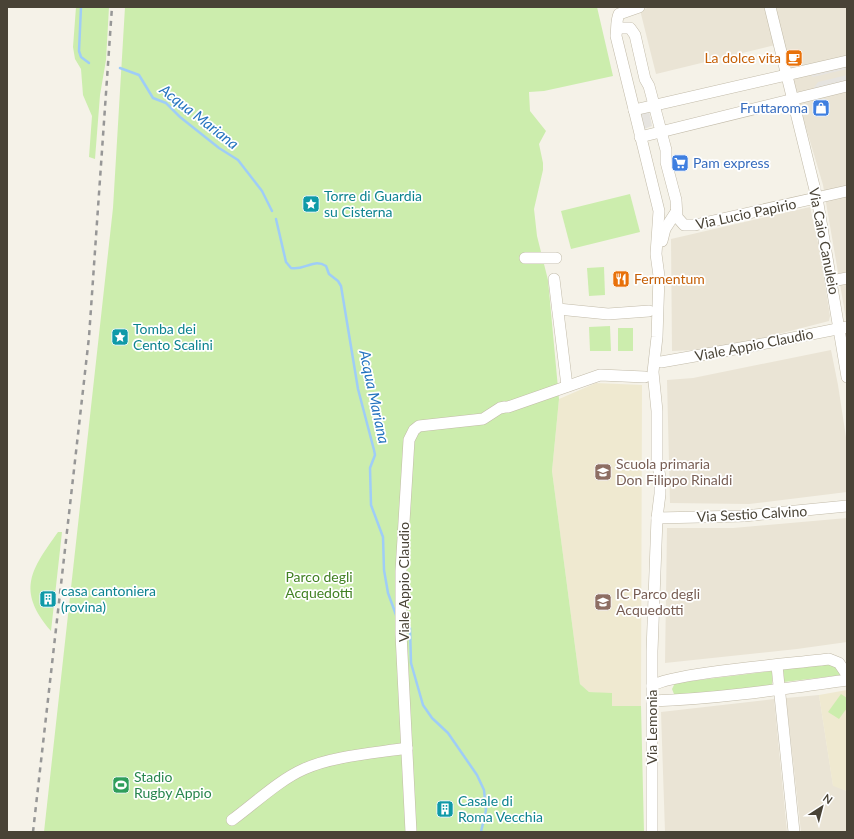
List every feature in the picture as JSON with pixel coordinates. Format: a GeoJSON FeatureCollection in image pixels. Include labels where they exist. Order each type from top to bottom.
{"type":"FeatureCollection","features":[{"type":"Feature","properties":{"kind":"street","name":"Via Caio Canuleio"},"geometry":{"type":"LineString","coordinates":[[770,7],[817,198],[832,281],[843,327],[847,377]]}},
{"type":"Feature","properties":{"kind":"street"},"geometry":{"type":"LineString","coordinates":[[632,8],[618,16],[618,28],[627,27],[634,33],[645,79],[649,86],[655,106],[666,150],[666,162],[676,200],[676,212],[665,214],[659,211]]}},
{"type":"Feature","properties":{"kind":"street","name":"Via Lemonia"},"geometry":{"type":"LineString","coordinates":[[618,28],[616,40],[659,211],[656,248],[659,276]]}},
{"type":"Feature","properties":{"kind":"street"},"geometry":{"type":"LineString","coordinates":[[634,110],[847,61]]}},
{"type":"Feature","properties":{"kind":"street"},"geometry":{"type":"LineString","coordinates":[[640,137],[847,86]]}},
{"type":"Feature","properties":{"kind":"street","name":"Via Lucio Papirio"},"geometry":{"type":"LineString","coordinates":[[676,212],[679,221],[689,226],[847,191]]}},
{"type":"Feature","properties":{"kind":"street","name":"Via Lemonia"},"geometry":{"type":"LineString","coordinates":[[652,832],[652,701],[656,684],[659,649],[654,621],[657,518],[652,490],[653,473],[657,460],[655,371],[659,276],[663,234],[676,212]]}},
{"type":"Feature","properties":{"kind":"street"},"geometry":{"type":"LineString","coordinates":[[525,258],[556,258]]}},
{"type":"Feature","properties":{"kind":"street"},"geometry":{"type":"LineString","coordinates":[[832,281],[847,278]]}},
{"type":"Feature","properties":{"kind":"street"},"geometry":{"type":"LineString","coordinates":[[554,279],[567,386]]}},
{"type":"Feature","properties":{"kind":"street"},"geometry":{"type":"LineString","coordinates":[[558,309],[608,314],[649,311]]}},
{"type":"Feature","properties":{"kind":"street","name":"Viale Appio Claudio"},"geometry":{"type":"LineString","coordinates":[[411,832],[402,627],[401,556],[408,445],[411,435],[419,426],[483,419],[507,407],[529,401],[567,386],[603,375],[655,371],[752,346],[843,327]]}},
{"type":"Feature","properties":{"kind":"street","name":"Via Sestio Calvino"},"geometry":{"type":"LineString","coordinates":[[657,518],[744,516],[847,506]]}},
{"type":"Feature","properties":{"kind":"street"},"geometry":{"type":"LineString","coordinates":[[656,684],[672,679],[831,659],[839,663],[847,675]]}},
{"type":"Feature","properties":{"kind":"street"},"geometry":{"type":"LineString","coordinates":[[777,666],[794,832]]}},
{"type":"Feature","properties":{"kind":"street"},"geometry":{"type":"LineString","coordinates":[[672,679],[670,692],[675,700]]}},
{"type":"Feature","properties":{"kind":"street"},"geometry":{"type":"LineString","coordinates":[[652,701],[780,689],[847,680]]}},
{"type":"Feature","properties":{"kind":"street"},"geometry":{"type":"LineString","coordinates":[[232,820],[292,776],[311,766],[328,761],[407,748]]}},
{"type":"Feature","properties":{"kind":"shaded area"},"geometry":{"type":"Polygon","coordinates":[[[651,7],[764,7],[775,45],[656,74],[640,10],[651,7]]]}},
{"type":"Feature","properties":{"kind":"shaded area"},"geometry":{"type":"Polygon","coordinates":[[[779,7],[847,7],[847,325],[823,185],[799,104],[774,9],[779,7]]]}},
{"type":"Feature","properties":{"kind":"shaded area"},"geometry":{"type":"Polygon","coordinates":[[[847,63],[847,69],[813,77],[810,75],[847,63]]]}},
{"type":"Feature","properties":{"kind":"shaded area"},"geometry":{"type":"Polygon","coordinates":[[[847,75],[847,81],[813,89],[818,82],[847,75]]]}},
{"type":"Feature","properties":{"kind":"shaded area"},"geometry":{"type":"Polygon","coordinates":[[[649,111],[652,126],[644,129],[640,113],[649,111]]]}},
{"type":"Feature","properties":{"kind":"shaded area"},"geometry":{"type":"Polygon","coordinates":[[[810,207],[819,247],[830,316],[829,321],[721,349],[672,351],[671,239],[810,207]]]}},
{"type":"Feature","properties":{"kind":"shaded area"},"geometry":{"type":"Polygon","coordinates":[[[831,350],[847,444],[847,492],[749,504],[670,503],[667,380],[693,378],[831,350]]]}},
{"type":"Feature","properties":{"kind":"shaded area"},"geometry":{"type":"Polygon","coordinates":[[[596,383],[642,385],[641,706],[612,706],[612,694],[589,692],[580,684],[552,471],[559,399],[596,383]]]}},
{"type":"Feature","properties":{"kind":"shaded area"},"geometry":{"type":"Polygon","coordinates":[[[847,518],[847,642],[797,649],[665,663],[667,528],[733,528],[847,518]]]}},
{"type":"Feature","properties":{"kind":"shaded area"},"geometry":{"type":"Polygon","coordinates":[[[847,690],[847,791],[833,786],[819,695],[847,690]]]}},
{"type":"Feature","properties":{"kind":"shaded area"},"geometry":{"type":"Polygon","coordinates":[[[819,695],[833,785],[847,791],[847,832],[801,832],[786,698],[819,695]]]}},
{"type":"Feature","properties":{"kind":"shaded area"},"geometry":{"type":"Polygon","coordinates":[[[774,699],[787,832],[665,832],[661,712],[774,699]]]}},
{"type":"Feature","properties":{"kind":"green space"},"geometry":{"type":"Polygon","coordinates":[[[76,7],[109,7],[106,60],[100,95],[95,159],[89,157],[92,116],[83,95],[81,69],[75,59],[73,47],[76,7]]]}},
{"type":"Feature","properties":{"kind":"green space","name":"Parco degli Acquedotti"},"geometry":{"type":"Polygon","coordinates":[[[125,7],[597,7],[613,76],[544,91],[529,92],[530,111],[546,131],[539,144],[543,170],[534,209],[537,236],[548,280],[559,399],[552,471],[580,684],[589,692],[612,693],[612,706],[641,706],[644,832],[44,832],[113,208],[125,7]]]}},
{"type":"Feature","properties":{"kind":"green space"},"geometry":{"type":"Polygon","coordinates":[[[630,194],[640,232],[571,249],[561,211],[630,194]]]}},
{"type":"Feature","properties":{"kind":"green space"},"geometry":{"type":"Polygon","coordinates":[[[604,267],[605,295],[589,296],[587,268],[604,267]]]}},
{"type":"Feature","properties":{"kind":"green space"},"geometry":{"type":"Polygon","coordinates":[[[610,326],[611,351],[590,351],[589,327],[610,326]]]}},
{"type":"Feature","properties":{"kind":"green space"},"geometry":{"type":"Polygon","coordinates":[[[618,328],[633,328],[633,351],[618,351],[618,328]]]}},
{"type":"Feature","properties":{"kind":"green space"},"geometry":{"type":"Polygon","coordinates":[[[58,532],[62,532],[51,631],[40,617],[34,604],[31,592],[31,580],[41,558],[58,532]]]}},
{"type":"Feature","properties":{"kind":"green space"},"geometry":{"type":"Polygon","coordinates":[[[832,663],[842,675],[784,682],[783,669],[832,663]]]}},
{"type":"Feature","properties":{"kind":"green space"},"geometry":{"type":"Polygon","coordinates":[[[771,671],[773,673],[772,685],[678,696],[674,694],[672,689],[675,683],[771,671]]]}},
{"type":"Feature","properties":{"kind":"green space"},"geometry":{"type":"Polygon","coordinates":[[[841,694],[847,698],[847,708],[839,719],[828,712],[841,694]]]}},
{"type":"Feature","properties":{"kind":"waterway","name":"Acqua Mariana"},"geometry":{"type":"LineString","coordinates":[[81,7],[79,51],[81,57],[89,63]]}},
{"type":"Feature","properties":{"kind":"waterway","name":"Acqua Mariana"},"geometry":{"type":"LineString","coordinates":[[120,68],[139,75],[153,98],[166,103],[180,117],[219,148],[238,160],[262,191],[272,211]]}},
{"type":"Feature","properties":{"kind":"waterway","name":"Acqua Mariana"},"geometry":{"type":"LineString","coordinates":[[276,219],[286,262],[291,268],[300,268],[317,263],[321,264],[326,266],[329,274],[338,281],[341,286],[358,389],[375,455],[370,468],[371,505],[383,537],[384,570],[388,593],[396,615]]}},
{"type":"Feature","properties":{"kind":"waterway","name":"Acqua Mariana"},"geometry":{"type":"LineString","coordinates":[[404,620],[410,628],[411,663],[423,705],[432,718],[448,733],[477,775],[484,790],[486,810],[481,832]]}},
{"type":"Feature","properties":{"kind":"railway"},"geometry":{"type":"LineString","coordinates":[[33,832],[89,337],[112,7]]}},
{"type":"Feature","properties":{"kind":"place","name":"La dolce vita"},"geometry":{"type":"Point","coordinates":[794,58]}},
{"type":"Feature","properties":{"kind":"place","name":"Fruttaroma"},"geometry":{"type":"Point","coordinates":[821,108]}},
{"type":"Feature","properties":{"kind":"place","name":"Pam express"},"geometry":{"type":"Point","coordinates":[680,163]}},
{"type":"Feature","properties":{"kind":"place","name":"Torre di Guardia su Cisterna"},"geometry":{"type":"Point","coordinates":[311,204]}},
{"type":"Feature","properties":{"kind":"place","name":"Fermentum"},"geometry":{"type":"Point","coordinates":[621,279]}},
{"type":"Feature","properties":{"kind":"place","name":"Tomba dei Cento Scalini"},"geometry":{"type":"Point","coordinates":[120,337]}},
{"type":"Feature","properties":{"kind":"place","name":"Scuola primaria Don Filippo Rinaldi"},"geometry":{"type":"Point","coordinates":[603,472]}},
{"type":"Feature","properties":{"kind":"place","name":"casa cantoniera (rovina)"},"geometry":{"type":"Point","coordinates":[48,599]}},
{"type":"Feature","properties":{"kind":"place","name":"IC Parco degli Acquedotti"},"geometry":{"type":"Point","coordinates":[603,602]}},
{"type":"Feature","properties":{"kind":"place","name":"Stadio Rugby Appio"},"geometry":{"type":"Point","coordinates":[121,785]}},
{"type":"Feature","properties":{"kind":"place","name":"Casale di Roma Vecchia"},"geometry":{"type":"Point","coordinates":[445,809]}}]}
